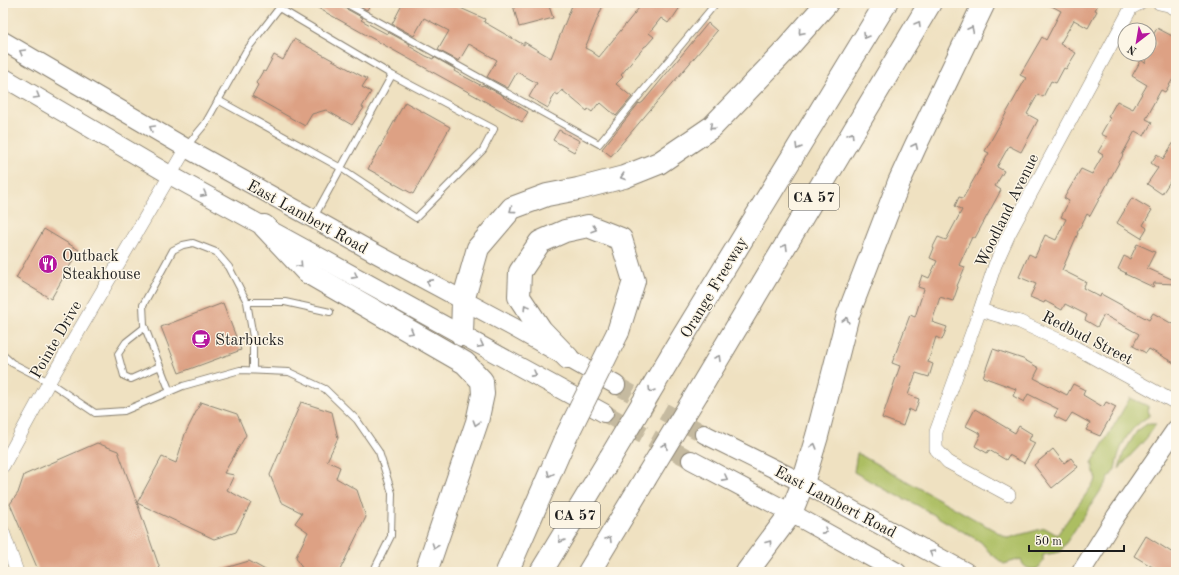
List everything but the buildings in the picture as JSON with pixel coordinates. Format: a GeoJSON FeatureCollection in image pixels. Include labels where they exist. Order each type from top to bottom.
{"type":"FeatureCollection","features":[{"type":"Feature","properties":{"kind":"highway"},"geometry":{"type":"LineString","coordinates":[[462,335],[463,301],[478,248],[512,208],[547,195],[578,189],[624,177],[659,163],[712,127],[782,54],[827,3]]}},
{"type":"Feature","properties":{"kind":"highway","name":"Orange Freeway"},"geometry":{"type":"LineString","coordinates":[[541,572],[886,3]]}},
{"type":"Feature","properties":{"kind":"highway","name":"CA 57"},"geometry":{"type":"LineString","coordinates":[[589,572],[930,3]]}},
{"type":"Feature","properties":{"kind":"highway"},"geometry":{"type":"LineString","coordinates":[[747,572],[791,513],[803,483],[817,436],[848,314],[902,175],[984,3]]}},
{"type":"Feature","properties":{"kind":"highway"},"geometry":{"type":"LineString","coordinates":[[264,226],[307,272],[465,363],[482,380],[484,394],[477,422],[426,572]]}},
{"type":"Feature","properties":{"kind":"highway"},"geometry":{"type":"LineString","coordinates":[[507,572],[566,439],[618,332],[634,281],[621,239],[588,226],[565,232],[540,242],[520,272],[519,297],[541,330],[568,358]]}},
{"type":"Feature","properties":{"kind":"main road","name":"East Lambert Road"},"geometry":{"type":"LineString","coordinates":[[3,41],[186,148],[616,385]]}},
{"type":"Feature","properties":{"kind":"main road","name":"East Lambert Road"},"geometry":{"type":"LineString","coordinates":[[3,77],[170,175],[604,412]]}},
{"type":"Feature","properties":{"kind":"main road"},"geometry":{"type":"LineString","coordinates":[[1081,572],[1116,516],[1176,429]]}},
{"type":"Feature","properties":{"kind":"main road","name":"East Lambert Road"},"geometry":{"type":"LineString","coordinates":[[704,434],[803,483],[966,572]]}},
{"type":"Feature","properties":{"kind":"main road","name":"East Lambert Road"},"geometry":{"type":"LineString","coordinates":[[691,460],[791,513],[897,572]]}},
{"type":"Feature","properties":{"kind":"street","name":"Woodland Avenue"},"geometry":{"type":"LineString","coordinates":[[1009,495],[948,462],[936,449],[936,432],[980,310],[994,265],[1009,234],[1131,8],[1140,3]]}},
{"type":"Feature","properties":{"kind":"street"},"geometry":{"type":"LineString","coordinates":[[1159,3],[1176,9]]}},
{"type":"Feature","properties":{"kind":"street","name":"Pointe Drive"},"geometry":{"type":"LineString","coordinates":[[3,466],[49,382],[186,148]]}},
{"type":"Feature","properties":{"kind":"street","name":"Redbud Street"},"geometry":{"type":"LineString","coordinates":[[980,310],[1020,322],[1076,348],[1176,403]]}},
{"type":"Feature","properties":{"kind":"street"},"geometry":{"type":"LineString","coordinates":[[3,532],[17,572]]}},
{"type":"Feature","properties":{"kind":"lane"},"geometry":{"type":"LineString","coordinates":[[345,3],[599,144],[716,3]]}},
{"type":"Feature","properties":{"kind":"lane"},"geometry":{"type":"LineString","coordinates":[[186,148],[205,124],[218,100],[246,51],[279,8],[392,75],[494,129],[483,150],[416,218],[341,168],[218,100]]}},
{"type":"Feature","properties":{"kind":"lane"},"geometry":{"type":"LineString","coordinates":[[313,219],[392,75]]}},
{"type":"Feature","properties":{"kind":"lane"},"geometry":{"type":"LineString","coordinates":[[170,392],[145,327],[143,305],[173,250],[183,245],[193,243],[216,252],[229,267],[247,302],[253,337],[253,370]]}},
{"type":"Feature","properties":{"kind":"lane"},"geometry":{"type":"LineString","coordinates":[[247,302],[284,302],[330,312]]}},
{"type":"Feature","properties":{"kind":"lane"},"geometry":{"type":"LineString","coordinates":[[145,327],[126,342],[118,354],[124,376],[131,379],[160,366]]}},
{"type":"Feature","properties":{"kind":"lane"},"geometry":{"type":"LineString","coordinates":[[3,355],[12,363],[49,382],[95,413],[124,411],[183,386],[240,370],[289,372],[325,389],[357,420],[379,452],[392,493],[391,536],[373,572]]}},
{"type":"Feature","properties":{"kind":"green space"},"geometry":{"type":"Polygon","coordinates":[[[1130,398],[1148,406],[1149,416],[1135,427],[1122,445],[1115,469],[1060,552],[1043,555],[1043,562],[1037,569],[1026,567],[1021,559],[1004,564],[990,553],[981,542],[917,505],[854,472],[857,453],[1008,538],[1045,528],[1057,535],[1096,480],[1092,463],[1130,398]]]}},
{"type":"Feature","properties":{"kind":"green space"},"geometry":{"type":"Polygon","coordinates":[[[1147,424],[1156,424],[1148,436],[1119,469],[1123,454],[1137,431],[1147,424]]]}},
{"type":"Feature","properties":{"kind":"tunnel"},"geometry":{"type":"LineString","coordinates":[[616,385],[704,434]]}},
{"type":"Feature","properties":{"kind":"tunnel"},"geometry":{"type":"LineString","coordinates":[[604,413],[691,460]]}},
{"type":"Feature","properties":{"kind":"place","name":"Outback Steakhouse"},"geometry":{"type":"Point","coordinates":[48,264]}},
{"type":"Feature","properties":{"kind":"place","name":"Starbucks"},"geometry":{"type":"Point","coordinates":[201,339]}}]}
